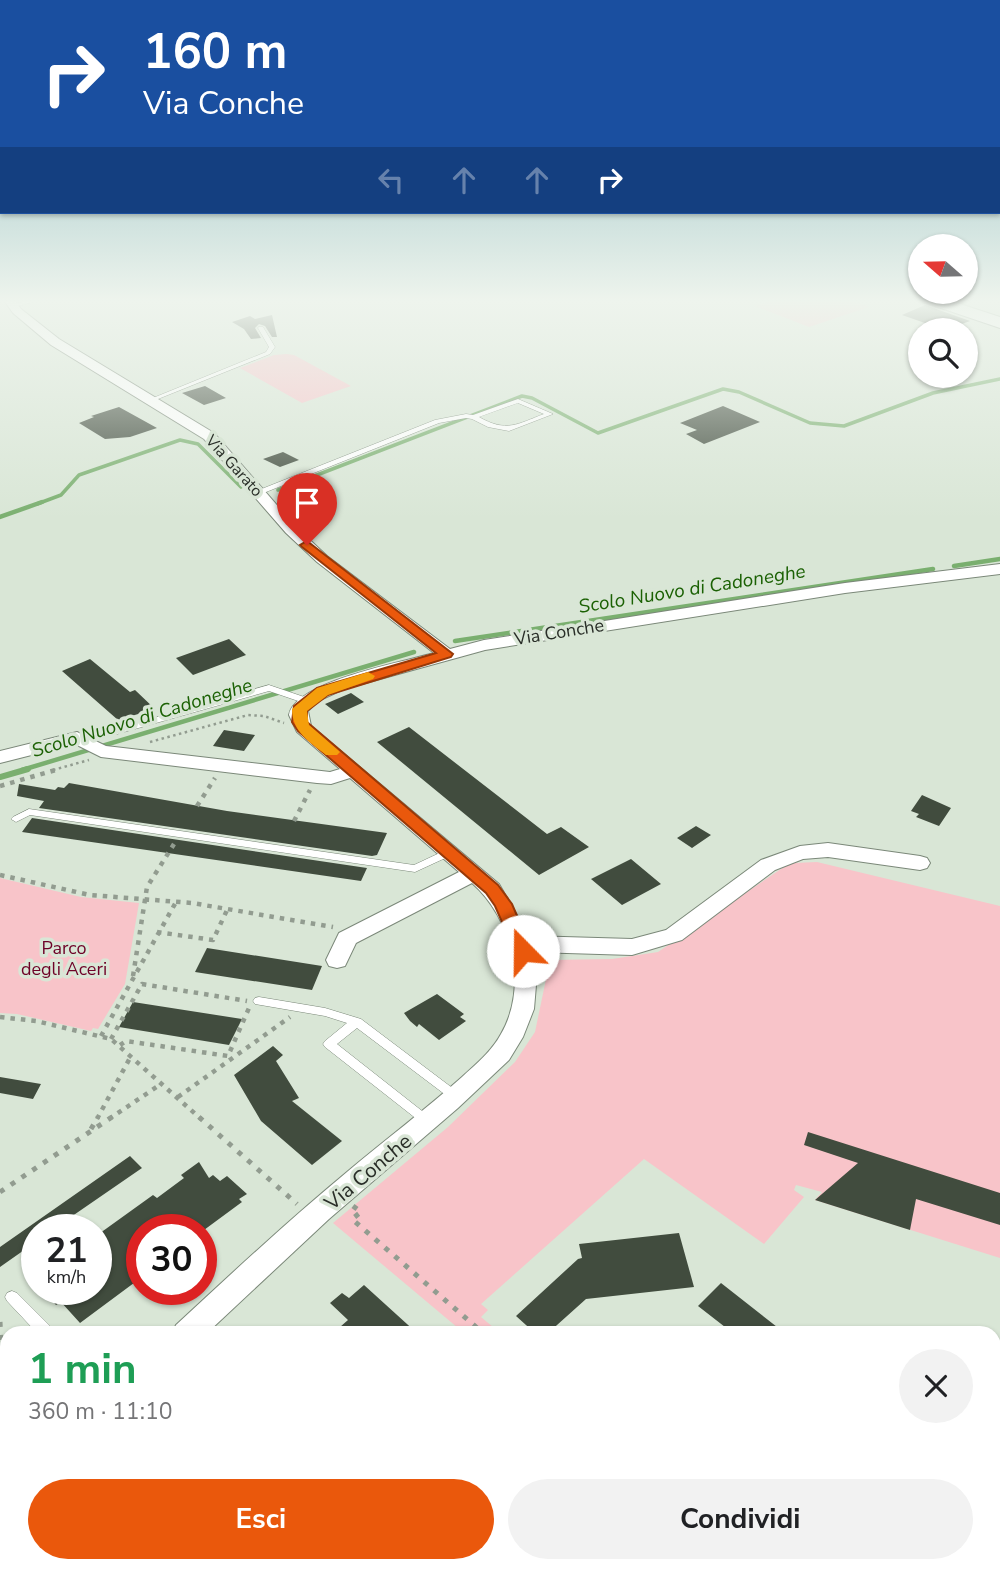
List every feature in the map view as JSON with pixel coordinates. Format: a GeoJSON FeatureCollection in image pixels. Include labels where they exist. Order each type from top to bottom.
{"type":"FeatureCollection","features":[{"type":"Feature","properties":{"kind":"street","name":"Via Garato"},"geometry":{"type":"LineString","coordinates":[[105,372],[209,436],[291,530],[322,559],[446,654]]}},
{"type":"Feature","properties":{"kind":"street","name":"Via Conche"},"geometry":{"type":"LineString","coordinates":[[195,1326],[339,1194],[496,1059],[516,1028],[528,979],[521,943],[503,904],[475,873],[303,728],[298,715],[299,697],[446,654],[518,638],[845,588],[1000,569]]}},
{"type":"Feature","properties":{"kind":"street"},"geometry":{"type":"LineString","coordinates":[[0,757],[77,738],[223,765],[317,777],[331,778],[355,771]]}},
{"type":"Feature","properties":{"kind":"street"},"geometry":{"type":"LineString","coordinates":[[521,943],[632,947],[674,935],[768,865],[800,853],[828,850],[920,863]]}},
{"type":"Feature","properties":{"kind":"street"},"geometry":{"type":"LineString","coordinates":[[337,960],[347,938],[475,873]]}},
{"type":"Feature","properties":{"kind":"lane"},"geometry":{"type":"LineString","coordinates":[[151,400],[223,372]]}},
{"type":"Feature","properties":{"kind":"lane"},"geometry":{"type":"LineString","coordinates":[[258,492],[437,421],[453,417],[474,417],[518,401],[550,414],[509,429],[490,426],[474,417]]}},
{"type":"Feature","properties":{"kind":"lane"},"geometry":{"type":"LineString","coordinates":[[98,743],[258,690],[279,689],[299,697]]}},
{"type":"Feature","properties":{"kind":"lane"},"geometry":{"type":"LineString","coordinates":[[16,819],[29,812],[415,869],[450,852]]}},
{"type":"Feature","properties":{"kind":"lane"},"geometry":{"type":"LineString","coordinates":[[256,1002],[325,1012],[357,1022],[455,1096]]}},
{"type":"Feature","properties":{"kind":"lane"},"geometry":{"type":"LineString","coordinates":[[357,1022],[329,1044],[427,1121]]}},
{"type":"Feature","properties":{"kind":"lane"},"geometry":{"type":"LineString","coordinates":[[12,1297],[40,1326]]}},
{"type":"Feature","properties":{"kind":"path"},"geometry":{"type":"LineString","coordinates":[[197,806],[223,765]]}},
{"type":"Feature","properties":{"kind":"path"},"geometry":{"type":"LineString","coordinates":[[294,821],[317,777]]}},
{"type":"Feature","properties":{"kind":"path"},"geometry":{"type":"LineString","coordinates":[[133,976],[147,887],[180,834]]}},
{"type":"Feature","properties":{"kind":"path"},"geometry":{"type":"LineString","coordinates":[[0,875],[90,895],[228,908],[360,932]]}},
{"type":"Feature","properties":{"kind":"path"},"geometry":{"type":"LineString","coordinates":[[100,1036],[176,902]]}},
{"type":"Feature","properties":{"kind":"path"},"geometry":{"type":"LineString","coordinates":[[157,932],[212,940],[228,908]]}},
{"type":"Feature","properties":{"kind":"path"},"geometry":{"type":"LineString","coordinates":[[111,1039],[142,984],[256,1002],[230,1057]]}},
{"type":"Feature","properties":{"kind":"path"},"geometry":{"type":"LineString","coordinates":[[178,1097],[230,1057],[294,1015],[283,1013]]}},
{"type":"Feature","properties":{"kind":"path"},"geometry":{"type":"LineString","coordinates":[[0,1017],[36,1021],[111,1039],[299,1206],[307,1198]]}},
{"type":"Feature","properties":{"kind":"path"},"geometry":{"type":"LineString","coordinates":[[120,1045],[126,1041],[230,1057]]}},
{"type":"Feature","properties":{"kind":"path"},"geometry":{"type":"LineString","coordinates":[[90,1130],[131,1055]]}},
{"type":"Feature","properties":{"kind":"path"},"geometry":{"type":"LineString","coordinates":[[0,1192],[160,1084]]}},
{"type":"Feature","properties":{"kind":"path"},"geometry":{"type":"LineString","coordinates":[[360,1212],[352,1219],[475,1326]]}},
{"type":"Feature","properties":{"kind":"green space"},"geometry":{"type":"Polygon","coordinates":[[[248,372],[326,372],[351,386],[302,403],[248,372]]]}},
{"type":"Feature","properties":{"kind":"green space"},"geometry":{"type":"Polygon","coordinates":[[[817,862],[1000,906],[1000,1258],[815,1200],[822,1192],[796,1185],[794,1190],[804,1197],[764,1244],[644,1159],[481,1304],[488,1310],[481,1317],[492,1326],[456,1326],[333,1223],[448,1127],[515,1062],[535,1032],[550,960],[612,959],[658,952],[784,867],[794,863],[817,862]]]}},
{"type":"Feature","properties":{"kind":"green space","name":"Parco degli Aceri"},"geometry":{"type":"Polygon","coordinates":[[[0,878],[81,897],[139,903],[125,984],[98,1029],[93,1028],[91,1031],[17,1014],[0,1013],[0,878]]]}},
{"type":"Feature","properties":{"kind":"building"},"geometry":{"type":"Polygon","coordinates":[[[205,386],[226,398],[204,405],[182,393],[205,386]]]}},
{"type":"Feature","properties":{"kind":"building"},"geometry":{"type":"Polygon","coordinates":[[[723,406],[760,422],[704,444],[686,434],[697,430],[680,423],[723,406]]]}},
{"type":"Feature","properties":{"kind":"building"},"geometry":{"type":"Polygon","coordinates":[[[119,407],[157,428],[130,437],[105,439],[79,423],[119,407]]]}},
{"type":"Feature","properties":{"kind":"building"},"geometry":{"type":"Polygon","coordinates":[[[283,452],[299,460],[280,467],[263,459],[283,452]]]}},
{"type":"Feature","properties":{"kind":"building"},"geometry":{"type":"Polygon","coordinates":[[[229,639],[246,655],[193,675],[176,658],[229,639]]]}},
{"type":"Feature","properties":{"kind":"building"},"geometry":{"type":"Polygon","coordinates":[[[90,659],[130,692],[135,690],[155,709],[118,720],[62,671],[90,659]]]}},
{"type":"Feature","properties":{"kind":"building"},"geometry":{"type":"Polygon","coordinates":[[[351,693],[364,702],[338,714],[325,704],[351,693]]]}},
{"type":"Feature","properties":{"kind":"building"},"geometry":{"type":"Polygon","coordinates":[[[409,727],[547,834],[561,827],[589,847],[539,875],[377,742],[409,727]]]}},
{"type":"Feature","properties":{"kind":"building"},"geometry":{"type":"Polygon","coordinates":[[[224,730],[255,735],[244,751],[213,746],[224,730]]]}},
{"type":"Feature","properties":{"kind":"building"},"geometry":{"type":"Polygon","coordinates":[[[69,783],[227,811],[387,833],[377,855],[372,856],[39,808],[44,801],[17,796],[19,784],[55,790],[58,787],[64,788],[69,783]]]}},
{"type":"Feature","properties":{"kind":"building"},"geometry":{"type":"Polygon","coordinates":[[[922,795],[951,808],[939,826],[916,817],[919,814],[911,811],[922,795]]]}},
{"type":"Feature","properties":{"kind":"building"},"geometry":{"type":"Polygon","coordinates":[[[32,818],[367,868],[361,881],[22,832],[32,818]]]}},
{"type":"Feature","properties":{"kind":"building"},"geometry":{"type":"Polygon","coordinates":[[[696,826],[711,835],[692,848],[677,838],[696,826]]]}},
{"type":"Feature","properties":{"kind":"building"},"geometry":{"type":"Polygon","coordinates":[[[631,859],[661,884],[622,905],[591,879],[631,859]]]}},
{"type":"Feature","properties":{"kind":"building"},"geometry":{"type":"Polygon","coordinates":[[[207,948],[322,966],[312,990],[195,972],[207,948]]]}},
{"type":"Feature","properties":{"kind":"building"},"geometry":{"type":"Polygon","coordinates":[[[437,994],[464,1014],[460,1017],[466,1021],[439,1040],[419,1024],[417,1027],[404,1013],[437,994]]]}},
{"type":"Feature","properties":{"kind":"building"},"geometry":{"type":"Polygon","coordinates":[[[133,1002],[242,1019],[229,1045],[119,1027],[133,1002]]]}},
{"type":"Feature","properties":{"kind":"building"},"geometry":{"type":"Polygon","coordinates":[[[273,1046],[283,1055],[276,1061],[299,1098],[292,1101],[342,1141],[312,1165],[261,1121],[234,1075],[273,1046]]]}},
{"type":"Feature","properties":{"kind":"building"},"geometry":{"type":"Polygon","coordinates":[[[0,1077],[41,1084],[33,1099],[0,1093],[0,1077]]]}},
{"type":"Feature","properties":{"kind":"building"},"geometry":{"type":"Polygon","coordinates":[[[808,1132],[1000,1193],[1000,1225],[916,1199],[910,1230],[815,1200],[858,1163],[804,1145],[808,1132]]]}},
{"type":"Feature","properties":{"kind":"building"},"geometry":{"type":"Polygon","coordinates":[[[130,1156],[142,1168],[75,1214],[47,1214],[130,1156]]]}},
{"type":"Feature","properties":{"kind":"building"},"geometry":{"type":"Polygon","coordinates":[[[199,1162],[209,1178],[213,1175],[220,1181],[227,1176],[247,1194],[239,1199],[242,1202],[217,1220],[217,1214],[127,1214],[153,1195],[157,1198],[184,1178],[181,1175],[199,1162]]]}},
{"type":"Feature","properties":{"kind":"building"},"geometry":{"type":"Polygon","coordinates":[[[126,1214],[126,1289],[112,1299],[112,1224],[126,1214]]]}},
{"type":"Feature","properties":{"kind":"building"},"geometry":{"type":"Polygon","coordinates":[[[21,1232],[21,1252],[0,1267],[0,1247],[21,1232]]]}},
{"type":"Feature","properties":{"kind":"building"},"geometry":{"type":"Polygon","coordinates":[[[679,1233],[694,1287],[586,1299],[556,1326],[527,1326],[516,1316],[582,1258],[579,1244],[679,1233]]]}},
{"type":"Feature","properties":{"kind":"building"},"geometry":{"type":"Polygon","coordinates":[[[721,1283],[776,1326],[724,1326],[698,1306],[721,1283]]]}},
{"type":"Feature","properties":{"kind":"building"},"geometry":{"type":"Polygon","coordinates":[[[364,1285],[409,1326],[341,1326],[348,1320],[330,1303],[342,1293],[349,1298],[364,1285]]]}},
{"type":"Feature","properties":{"kind":"building"},"geometry":{"type":"Polygon","coordinates":[[[64,1305],[104,1305],[80,1323],[64,1305]]]}},
{"type":"Feature","properties":{"kind":"waterway"},"geometry":{"type":"LineString","coordinates":[[278,490],[522,396],[532,398],[598,433],[723,389],[739,392],[810,423],[844,426],[933,393],[1000,379]]}},
{"type":"Feature","properties":{"kind":"waterway"},"geometry":{"type":"LineString","coordinates":[[37,504],[61,495],[79,475],[180,440],[198,444],[241,487]]}},
{"type":"Feature","properties":{"kind":"waterway"},"geometry":{"type":"LineString","coordinates":[[0,517],[42,502]]}},
{"type":"Feature","properties":{"kind":"waterway","name":"Scolo Nuovo di Cadoneghe"},"geometry":{"type":"LineString","coordinates":[[954,566],[1000,559]]}},
{"type":"Feature","properties":{"kind":"waterway","name":"Scolo Nuovo di Cadoneghe"},"geometry":{"type":"LineString","coordinates":[[455,641],[933,569]]}},
{"type":"Feature","properties":{"kind":"waterway","name":"Scolo Nuovo di Cadoneghe"},"geometry":{"type":"LineString","coordinates":[[22,770],[414,652]]}},
{"type":"Feature","properties":{"kind":"waterway","name":"Scolo Nuovo di Cadoneghe"},"geometry":{"type":"LineString","coordinates":[[0,777],[28,769]]}},
{"type":"Feature","properties":{"kind":"slow traffic"},"geometry":{"type":"LineString","coordinates":[[332,752],[303,728],[299,722],[299,709],[312,697],[338,685],[368,676]]}},
{"type":"Feature","properties":{"kind":"route"},"geometry":{"type":"LineString","coordinates":[[307,545],[446,654],[338,685],[312,697],[299,709],[299,722],[492,889],[503,904],[523,951]]}}]}
